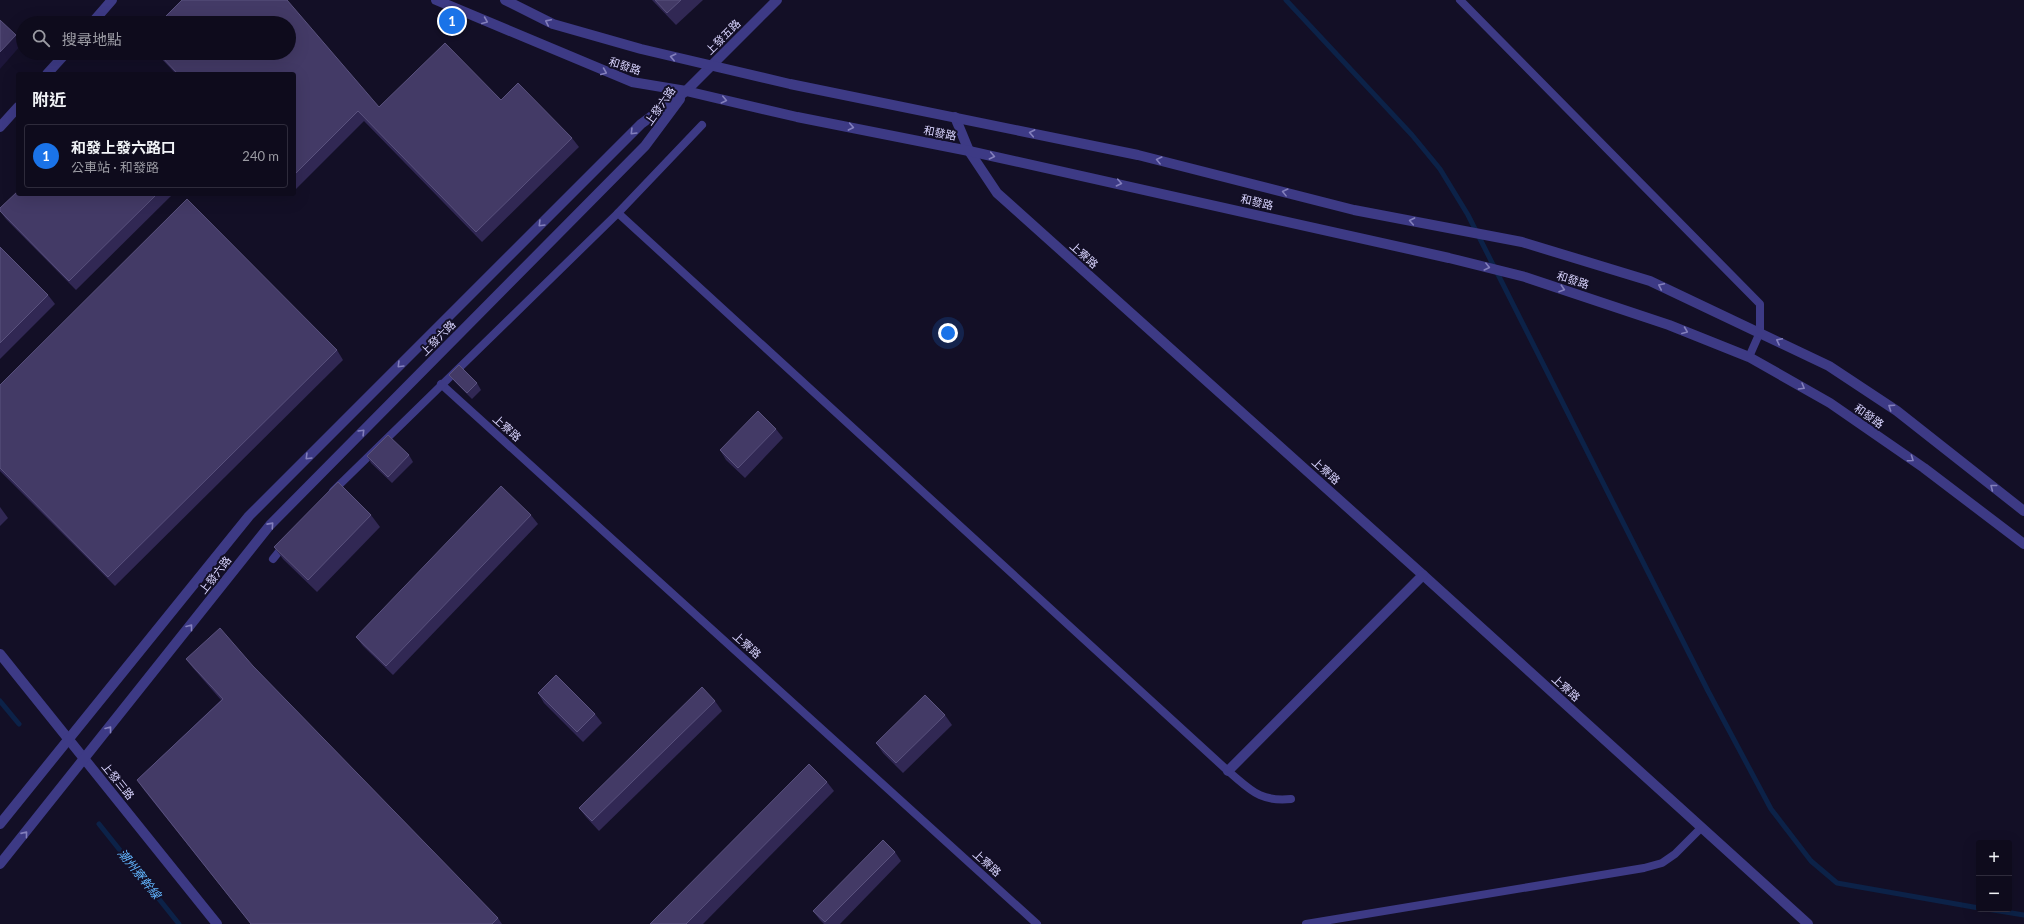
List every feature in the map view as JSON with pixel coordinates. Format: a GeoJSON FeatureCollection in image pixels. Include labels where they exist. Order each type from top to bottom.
{"type":"FeatureCollection","features":[{"type":"Feature","properties":{"kind":"street"},"geometry":{"type":"LineString","coordinates":[[98,16],[112,0]]}},
{"type":"Feature","properties":{"kind":"street","name":"和發路"},"geometry":{"type":"LineString","coordinates":[[436,0],[621,79],[686,91],[797,117],[969,151],[1449,258],[1525,277],[1668,325],[1749,357],[1830,403],[1924,468],[2024,544]]}},
{"type":"Feature","properties":{"kind":"street","name":"和發路"},"geometry":{"type":"LineString","coordinates":[[505,0],[553,24],[641,49],[790,84],[1138,155],[1354,210],[1522,242],[1650,281],[1829,366],[1897,411],[2024,511]]}},
{"type":"Feature","properties":{"kind":"street","name":"上發五路"},"geometry":{"type":"LineString","coordinates":[[686,91],[777,0]]}},
{"type":"Feature","properties":{"kind":"street"},"geometry":{"type":"LineString","coordinates":[[49,72],[60,60]]}},
{"type":"Feature","properties":{"kind":"street","name":"上發六路"},"geometry":{"type":"LineString","coordinates":[[0,824],[249,516],[641,124],[686,91]]}},
{"type":"Feature","properties":{"kind":"street","name":"上發六路"},"geometry":{"type":"LineString","coordinates":[[0,864],[270,525],[645,146],[686,91]]}},
{"type":"Feature","properties":{"kind":"street"},"geometry":{"type":"LineString","coordinates":[[0,127],[16,109]]}},
{"type":"Feature","properties":{"kind":"street","name":"上寮路"},"geometry":{"type":"LineString","coordinates":[[954,117],[969,151],[997,193],[1423,574],[1808,924]]}},
{"type":"Feature","properties":{"kind":"street"},"geometry":{"type":"LineString","coordinates":[[1228,771],[1423,574]]}},
{"type":"Feature","properties":{"kind":"street","name":"上發三路"},"geometry":{"type":"LineString","coordinates":[[0,654],[217,924]]}},
{"type":"Feature","properties":{"kind":"lane"},"geometry":{"type":"LineString","coordinates":[[1460,0],[1760,304],[1760,332],[1749,357]]}},
{"type":"Feature","properties":{"kind":"lane"},"geometry":{"type":"LineString","coordinates":[[326,498],[618,213],[702,125]]}},
{"type":"Feature","properties":{"kind":"lane"},"geometry":{"type":"LineString","coordinates":[[618,213],[1228,771],[1257,795],[1274,801],[1291,799]]}},
{"type":"Feature","properties":{"kind":"lane","name":"上寮路"},"geometry":{"type":"LineString","coordinates":[[442,384],[1037,924]]}},
{"type":"Feature","properties":{"kind":"lane"},"geometry":{"type":"LineString","coordinates":[[273,559],[292,537]]}},
{"type":"Feature","properties":{"kind":"lane"},"geometry":{"type":"LineString","coordinates":[[1306,924],[1644,868],[1662,863],[1675,854],[1701,828]]}},
{"type":"Feature","properties":{"kind":"building"},"geometry":{"type":"Polygon","coordinates":[[[182,0],[287,0],[379,107],[445,43],[501,100],[518,83],[572,138],[476,232],[358,111],[296,173],[296,72],[176,72],[165,60],[296,60],[296,16],[166,16],[182,0]]]}},
{"type":"Feature","properties":{"kind":"building"},"geometry":{"type":"Polygon","coordinates":[[[655,0],[681,0],[667,13],[655,0]]]}},
{"type":"Feature","properties":{"kind":"building"},"geometry":{"type":"Polygon","coordinates":[[[0,20],[16,35],[0,52],[0,20]]]}},
{"type":"Feature","properties":{"kind":"building"},"geometry":{"type":"Polygon","coordinates":[[[16,193],[16,196],[155,196],[69,281],[0,211],[0,208],[16,193]]]}},
{"type":"Feature","properties":{"kind":"building"},"geometry":{"type":"Polygon","coordinates":[[[187,199],[337,350],[108,577],[0,468],[0,385],[187,199]]]}},
{"type":"Feature","properties":{"kind":"building"},"geometry":{"type":"Polygon","coordinates":[[[0,247],[48,295],[0,343],[0,247]]]}},
{"type":"Feature","properties":{"kind":"building"},"geometry":{"type":"Polygon","coordinates":[[[459,365],[477,383],[467,393],[449,375],[459,365]]]}},
{"type":"Feature","properties":{"kind":"building"},"geometry":{"type":"Polygon","coordinates":[[[758,411],[776,429],[738,468],[720,450],[758,411]]]}},
{"type":"Feature","properties":{"kind":"building"},"geometry":{"type":"Polygon","coordinates":[[[388,435],[409,455],[388,477],[367,456],[388,435]]]}},
{"type":"Feature","properties":{"kind":"building"},"geometry":{"type":"Polygon","coordinates":[[[338,482],[371,515],[308,580],[274,547],[338,482]]]}},
{"type":"Feature","properties":{"kind":"building"},"geometry":{"type":"Polygon","coordinates":[[[501,486],[531,515],[386,666],[356,637],[501,486]]]}},
{"type":"Feature","properties":{"kind":"building"},"geometry":{"type":"Polygon","coordinates":[[[220,628],[253,666],[498,918],[492,924],[251,924],[137,780],[223,699],[186,659],[220,628]]]}},
{"type":"Feature","properties":{"kind":"building"},"geometry":{"type":"Polygon","coordinates":[[[556,675],[595,714],[577,732],[538,693],[556,675]]]}},
{"type":"Feature","properties":{"kind":"building"},"geometry":{"type":"Polygon","coordinates":[[[702,687],[715,701],[592,821],[579,808],[702,687]]]}},
{"type":"Feature","properties":{"kind":"building"},"geometry":{"type":"Polygon","coordinates":[[[925,695],[945,715],[896,763],[876,743],[925,695]]]}},
{"type":"Feature","properties":{"kind":"building"},"geometry":{"type":"Polygon","coordinates":[[[809,764],[827,782],[686,924],[650,924],[809,764]]]}},
{"type":"Feature","properties":{"kind":"building"},"geometry":{"type":"Polygon","coordinates":[[[883,840],[895,852],[825,922],[813,911],[883,840]]]}},
{"type":"Feature","properties":{"kind":"waterway"},"geometry":{"type":"LineString","coordinates":[[1286,0],[1412,135],[1440,169],[1468,215],[1708,691],[1771,809],[1811,861],[1837,883],[1976,907]]}},
{"type":"Feature","properties":{"kind":"waterway","name":"潮州寮幹線"},"geometry":{"type":"LineString","coordinates":[[0,701],[19,724]]}},
{"type":"Feature","properties":{"kind":"waterway","name":"潮州寮幹線"},"geometry":{"type":"LineString","coordinates":[[99,824],[179,924]]}},
{"type":"Feature","properties":{"kind":"waterway"},"geometry":{"type":"LineString","coordinates":[[2006,912],[2024,915]]}},
{"type":"Feature","properties":{"kind":"place","name":"和發上發六路口"},"geometry":{"type":"Point","coordinates":[452,21]}}]}
